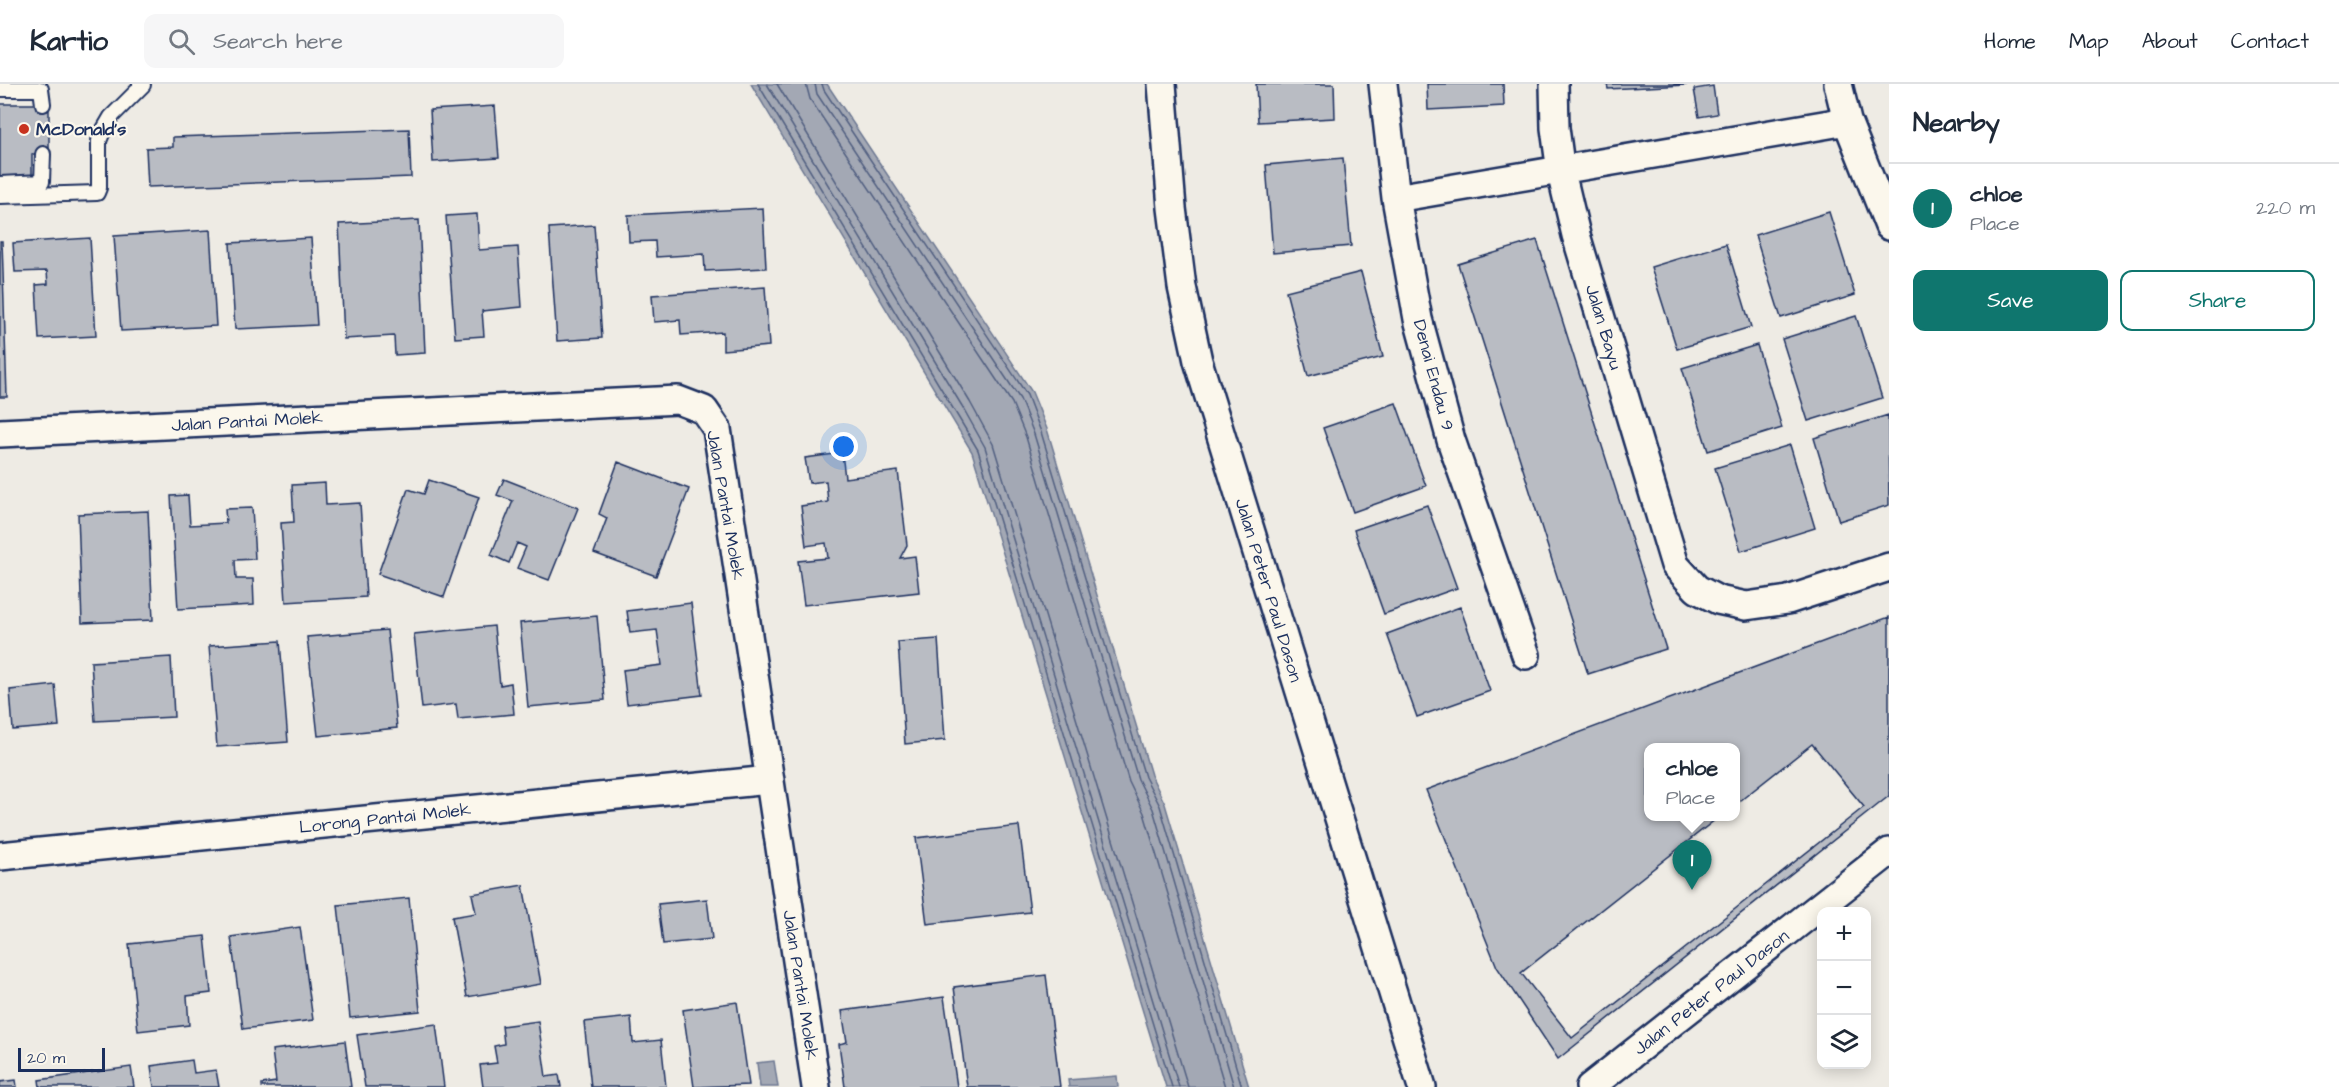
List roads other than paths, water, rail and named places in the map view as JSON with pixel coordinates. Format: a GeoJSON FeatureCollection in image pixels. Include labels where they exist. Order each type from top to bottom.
{"type":"FeatureCollection","features":[{"type":"Feature","properties":{"kind":"street","name":"Jalan Peter Paul Dason"},"geometry":{"type":"LineString","coordinates":[[1162,84],[1172,208],[1182,287],[1198,361],[1422,1087]]}},
{"type":"Feature","properties":{"kind":"street","name":"Denai Endau 9"},"geometry":{"type":"LineString","coordinates":[[1383,84],[1396,198],[1418,319],[1451,440],[1526,655]]}},
{"type":"Feature","properties":{"kind":"street","name":"Jalan Bayu"},"geometry":{"type":"LineString","coordinates":[[1554,84],[1561,172],[1576,235],[1675,565],[1697,589],[1718,600],[1746,606],[1788,600],[1889,567]]}},
{"type":"Feature","properties":{"kind":"street"},"geometry":{"type":"LineString","coordinates":[[1838,84],[1847,121],[1889,226]]}},
{"type":"Feature","properties":{"kind":"street"},"geometry":{"type":"LineString","coordinates":[[1396,198],[1561,172],[1847,121]]}},
{"type":"Feature","properties":{"kind":"street","name":"Jalan Pantai Molek"},"geometry":{"type":"LineString","coordinates":[[0,434],[678,400],[704,410],[717,429],[816,1087]]}},
{"type":"Feature","properties":{"kind":"street","name":"Lorong Pantai Molek"},"geometry":{"type":"LineString","coordinates":[[0,856],[770,780]]}},
{"type":"Feature","properties":{"kind":"street","name":"Jalan Peter Paul Dason"},"geometry":{"type":"LineString","coordinates":[[1590,1087],[1889,852]]}},
{"type":"Feature","properties":{"kind":"lane"},"geometry":{"type":"LineString","coordinates":[[0,196],[97,193],[99,188],[99,141],[111,117],[142,85]]}},
{"type":"Feature","properties":{"kind":"lane"},"geometry":{"type":"LineString","coordinates":[[0,89],[41,89],[43,104]]}},
{"type":"Feature","properties":{"kind":"lane"},"geometry":{"type":"LineString","coordinates":[[0,184],[42,182],[43,154]]}},
{"type":"Feature","properties":{"kind":"water"},"geometry":{"type":"Polygon","coordinates":[[[751,84],[827,84],[1032,392],[1047,429],[1151,775],[1165,804],[1249,1087],[1166,1087],[972,452],[751,84]]]}},
{"type":"Feature","properties":{"kind":"water"},"geometry":{"type":"Polygon","coordinates":[[[774,1061],[778,1087],[760,1087],[757,1063],[774,1061]]]}},
{"type":"Feature","properties":{"kind":"water"},"geometry":{"type":"Polygon","coordinates":[[[1117,1076],[1118,1087],[1069,1087],[1068,1080],[1117,1076]]]}},
{"type":"Feature","properties":{"kind":"place","name":"McDonald's"},"geometry":{"type":"Point","coordinates":[24,129]}},
{"type":"Feature","properties":{"kind":"place","name":"chloe"},"geometry":{"type":"Point","coordinates":[1692,890]}}]}
